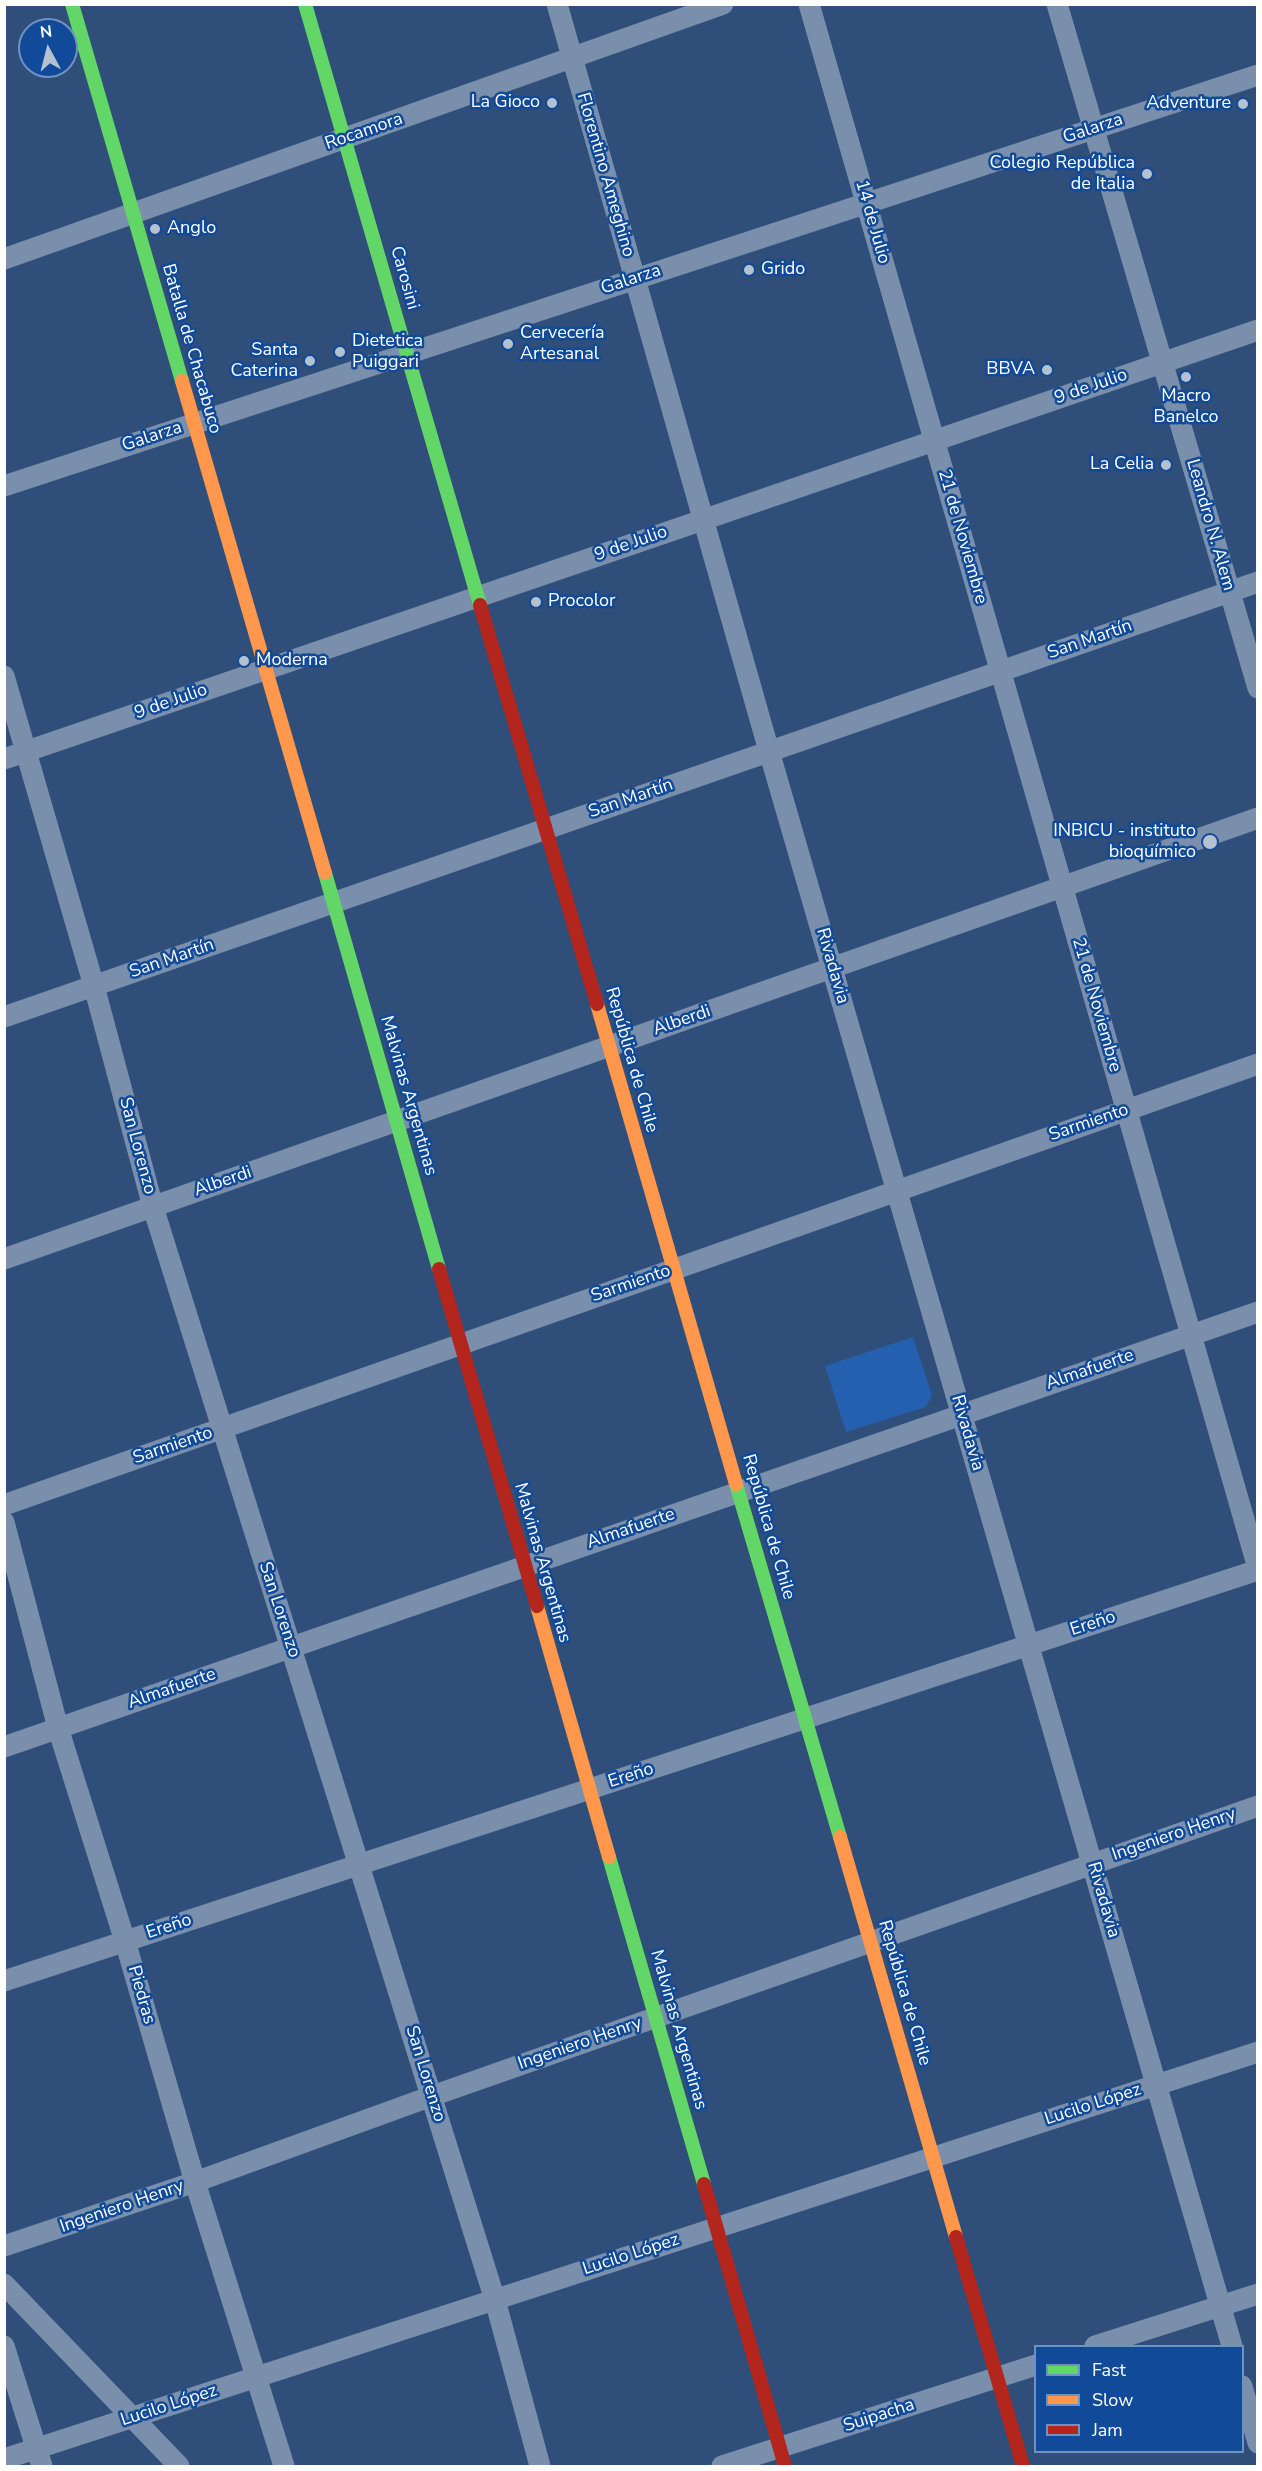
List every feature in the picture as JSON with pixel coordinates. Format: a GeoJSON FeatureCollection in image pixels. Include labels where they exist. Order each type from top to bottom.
{"type":"FeatureCollection","features":[{"type":"Feature","properties":{"kind":"street","name":"Batalla de Chacabuco"},"geometry":{"type":"LineString","coordinates":[[72,4],[266,669]]}},
{"type":"Feature","properties":{"kind":"street","name":"Carosini"},"geometry":{"type":"LineString","coordinates":[[305,4],[478,597]]}},
{"type":"Feature","properties":{"kind":"street","name":"Florentino Ameghino"},"geometry":{"type":"LineString","coordinates":[[557,4],[703,519]]}},
{"type":"Feature","properties":{"kind":"street","name":"Rocamora"},"geometry":{"type":"LineString","coordinates":[[4,259],[723,4]]}},
{"type":"Feature","properties":{"kind":"street","name":"14 de Julio"},"geometry":{"type":"LineString","coordinates":[[809,4],[935,440]]}},
{"type":"Feature","properties":{"kind":"street","name":"Leandro N. Alem"},"geometry":{"type":"LineString","coordinates":[[1057,4],[1257,688]]}},
{"type":"Feature","properties":{"kind":"street","name":"Galarza"},"geometry":{"type":"LineString","coordinates":[[4,486],[1257,75]]}},
{"type":"Feature","properties":{"kind":"street","name":"9 de Julio"},"geometry":{"type":"LineString","coordinates":[[4,759],[1257,330]]}},
{"type":"Feature","properties":{"kind":"street","name":"21 de Noviembre"},"geometry":{"type":"LineString","coordinates":[[935,440],[1257,1570]]}},
{"type":"Feature","properties":{"kind":"street","name":"Rivadavia"},"geometry":{"type":"LineString","coordinates":[[703,519],[1232,2345]]}},
{"type":"Feature","properties":{"kind":"street","name":"San Martín"},"geometry":{"type":"LineString","coordinates":[[4,1017],[1257,582]]}},
{"type":"Feature","properties":{"kind":"street","name":"República de Chile"},"geometry":{"type":"LineString","coordinates":[[478,597],[544,830],[999,2377],[1023,2466]]}},
{"type":"Feature","properties":{"kind":"street","name":"Malvinas Argentinas"},"geometry":{"type":"LineString","coordinates":[[266,669],[782,2457]]}},
{"type":"Feature","properties":{"kind":"street","name":"San Lorenzo"},"geometry":{"type":"LineString","coordinates":[[4,676],[94,986],[153,1207],[495,2300],[540,2466]]}},
{"type":"Feature","properties":{"kind":"street","name":"Alberdi"},"geometry":{"type":"LineString","coordinates":[[4,1259],[1257,818]]}},
{"type":"Feature","properties":{"kind":"street","name":"Sarmiento"},"geometry":{"type":"LineString","coordinates":[[4,1505],[1257,1064]]}},
{"type":"Feature","properties":{"kind":"street","name":"Almafuerte"},"geometry":{"type":"LineString","coordinates":[[4,1747],[1257,1312]]}},
{"type":"Feature","properties":{"kind":"street","name":"Piedras"},"geometry":{"type":"LineString","coordinates":[[4,1522],[58,1728],[125,1941],[195,2182],[284,2466]]}},
{"type":"Feature","properties":{"kind":"street","name":"Ereño"},"geometry":{"type":"LineString","coordinates":[[4,1981],[1257,1570]]}},
{"type":"Feature","properties":{"kind":"street","name":"Ingeniero Henry"},"geometry":{"type":"LineString","coordinates":[[4,2246],[195,2182],[432,2096],[1257,1806]]}},
{"type":"Feature","properties":{"kind":"street","name":"Lucilo López"},"geometry":{"type":"LineString","coordinates":[[4,2459],[39,2458],[132,2417],[1257,2052]]}},
{"type":"Feature","properties":{"kind":"street"},"geometry":{"type":"LineString","coordinates":[[4,2284],[178,2466]]}},
{"type":"Feature","properties":{"kind":"street"},"geometry":{"type":"LineString","coordinates":[[1098,2345],[1257,2294]]}},
{"type":"Feature","properties":{"kind":"street"},"geometry":{"type":"LineString","coordinates":[[4,2346],[39,2458]]}},
{"type":"Feature","properties":{"kind":"street","name":"Suipacha"},"geometry":{"type":"LineString","coordinates":[[722,2466],[782,2457],[1034,2366]]}},
{"type":"Feature","properties":{"kind":"street"},"geometry":{"type":"LineString","coordinates":[[1244,2394],[1257,2443]]}},
{"type":"Feature","properties":{"kind":"shaded area"},"geometry":{"type":"Polygon","coordinates":[[[913,1337],[932,1395],[926,1407],[846,1432],[825,1366],[913,1337]]]}},
{"type":"Feature","properties":{"kind":"traffic: fast"},"geometry":{"type":"LineString","coordinates":[[72,4],[182,381]]}},
{"type":"Feature","properties":{"kind":"traffic: fast"},"geometry":{"type":"LineString","coordinates":[[305,4],[480,605]]}},
{"type":"Feature","properties":{"kind":"traffic: fast"},"geometry":{"type":"LineString","coordinates":[[325,873],[439,1269]]}},
{"type":"Feature","properties":{"kind":"traffic: fast"},"geometry":{"type":"LineString","coordinates":[[736,1484],[840,1837]]}},
{"type":"Feature","properties":{"kind":"traffic: fast"},"geometry":{"type":"LineString","coordinates":[[609,1857],[704,2184]]}},
{"type":"Feature","properties":{"kind":"traffic: slow"},"geometry":{"type":"LineString","coordinates":[[182,381],[325,873]]}},
{"type":"Feature","properties":{"kind":"traffic: slow"},"geometry":{"type":"LineString","coordinates":[[597,1004],[736,1484]]}},
{"type":"Feature","properties":{"kind":"traffic: slow"},"geometry":{"type":"LineString","coordinates":[[537,1606],[609,1857]]}},
{"type":"Feature","properties":{"kind":"traffic: slow"},"geometry":{"type":"LineString","coordinates":[[840,1837],[956,2237]]}},
{"type":"Feature","properties":{"kind":"traffic: jam"},"geometry":{"type":"LineString","coordinates":[[480,605],[597,1004]]}},
{"type":"Feature","properties":{"kind":"traffic: jam"},"geometry":{"type":"LineString","coordinates":[[439,1269],[537,1606]]}},
{"type":"Feature","properties":{"kind":"traffic: jam"},"geometry":{"type":"LineString","coordinates":[[704,2184],[785,2466]]}},
{"type":"Feature","properties":{"kind":"traffic: jam"},"geometry":{"type":"LineString","coordinates":[[956,2237],[1023,2466]]}},
{"type":"Feature","properties":{"kind":"place","name":"La Gioco"},"geometry":{"type":"Point","coordinates":[552,103]}},
{"type":"Feature","properties":{"kind":"place","name":"Adventure"},"geometry":{"type":"Point","coordinates":[1243,104]}},
{"type":"Feature","properties":{"kind":"place","name":"Colegio República de Italia"},"geometry":{"type":"Point","coordinates":[1147,174]}},
{"type":"Feature","properties":{"kind":"place","name":"Anglo"},"geometry":{"type":"Point","coordinates":[155,229]}},
{"type":"Feature","properties":{"kind":"place","name":"Grido"},"geometry":{"type":"Point","coordinates":[749,270]}},
{"type":"Feature","properties":{"kind":"place","name":"Cervecería Artesanal"},"geometry":{"type":"Point","coordinates":[508,344]}},
{"type":"Feature","properties":{"kind":"place","name":"Dietetica Puiggari"},"geometry":{"type":"Point","coordinates":[340,352]}},
{"type":"Feature","properties":{"kind":"place","name":"Santa Caterina"},"geometry":{"type":"Point","coordinates":[310,361]}},
{"type":"Feature","properties":{"kind":"place","name":"BBVA"},"geometry":{"type":"Point","coordinates":[1047,370]}},
{"type":"Feature","properties":{"kind":"place","name":"Macro Banelco"},"geometry":{"type":"Point","coordinates":[1186,377]}},
{"type":"Feature","properties":{"kind":"place","name":"La Celia"},"geometry":{"type":"Point","coordinates":[1166,465]}},
{"type":"Feature","properties":{"kind":"place","name":"Procolor"},"geometry":{"type":"Point","coordinates":[536,602]}},
{"type":"Feature","properties":{"kind":"place","name":"Moderna"},"geometry":{"type":"Point","coordinates":[244,661]}},
{"type":"Feature","properties":{"kind":"place","name":"INBICU - instituto bioquímico"},"geometry":{"type":"Point","coordinates":[1210,842]}}]}
